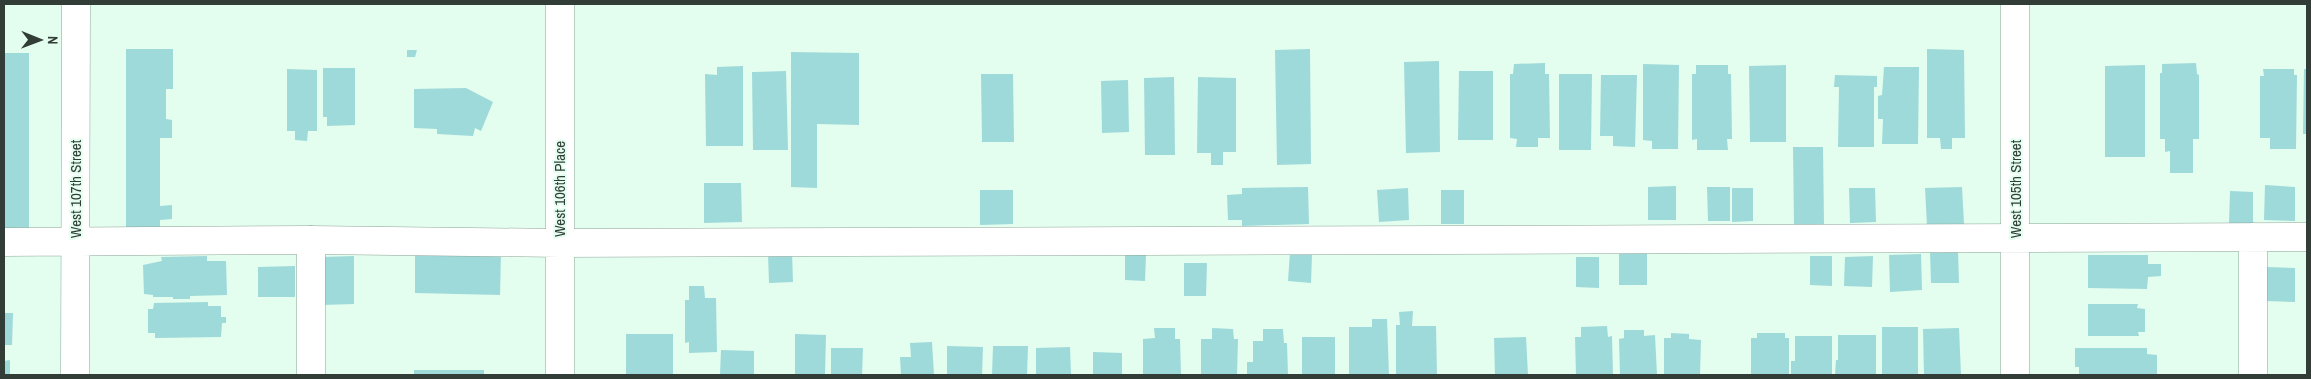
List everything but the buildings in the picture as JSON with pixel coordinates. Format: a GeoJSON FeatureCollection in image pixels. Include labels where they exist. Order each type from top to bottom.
{"type":"FeatureCollection","features":[{"type":"Feature","properties":{"kind":"street","name":"West 107th Street"},"geometry":{"type":"LineString","coordinates":[[75,375],[76,4]]}},
{"type":"Feature","properties":{"kind":"street","name":"West 106th Place"},"geometry":{"type":"LineString","coordinates":[[560,4],[560,375]]}},
{"type":"Feature","properties":{"kind":"street","name":"West 105th Street"},"geometry":{"type":"LineString","coordinates":[[2015,375],[2016,4]]}},
{"type":"Feature","properties":{"kind":"street"},"geometry":{"type":"LineString","coordinates":[[2253,237],[2253,375]]}},
{"type":"Feature","properties":{"kind":"street"},"geometry":{"type":"LineString","coordinates":[[4,242],[311,240],[560,243],[2307,237]]}},
{"type":"Feature","properties":{"kind":"street"},"geometry":{"type":"LineString","coordinates":[[311,240],[312,375]]}}]}
